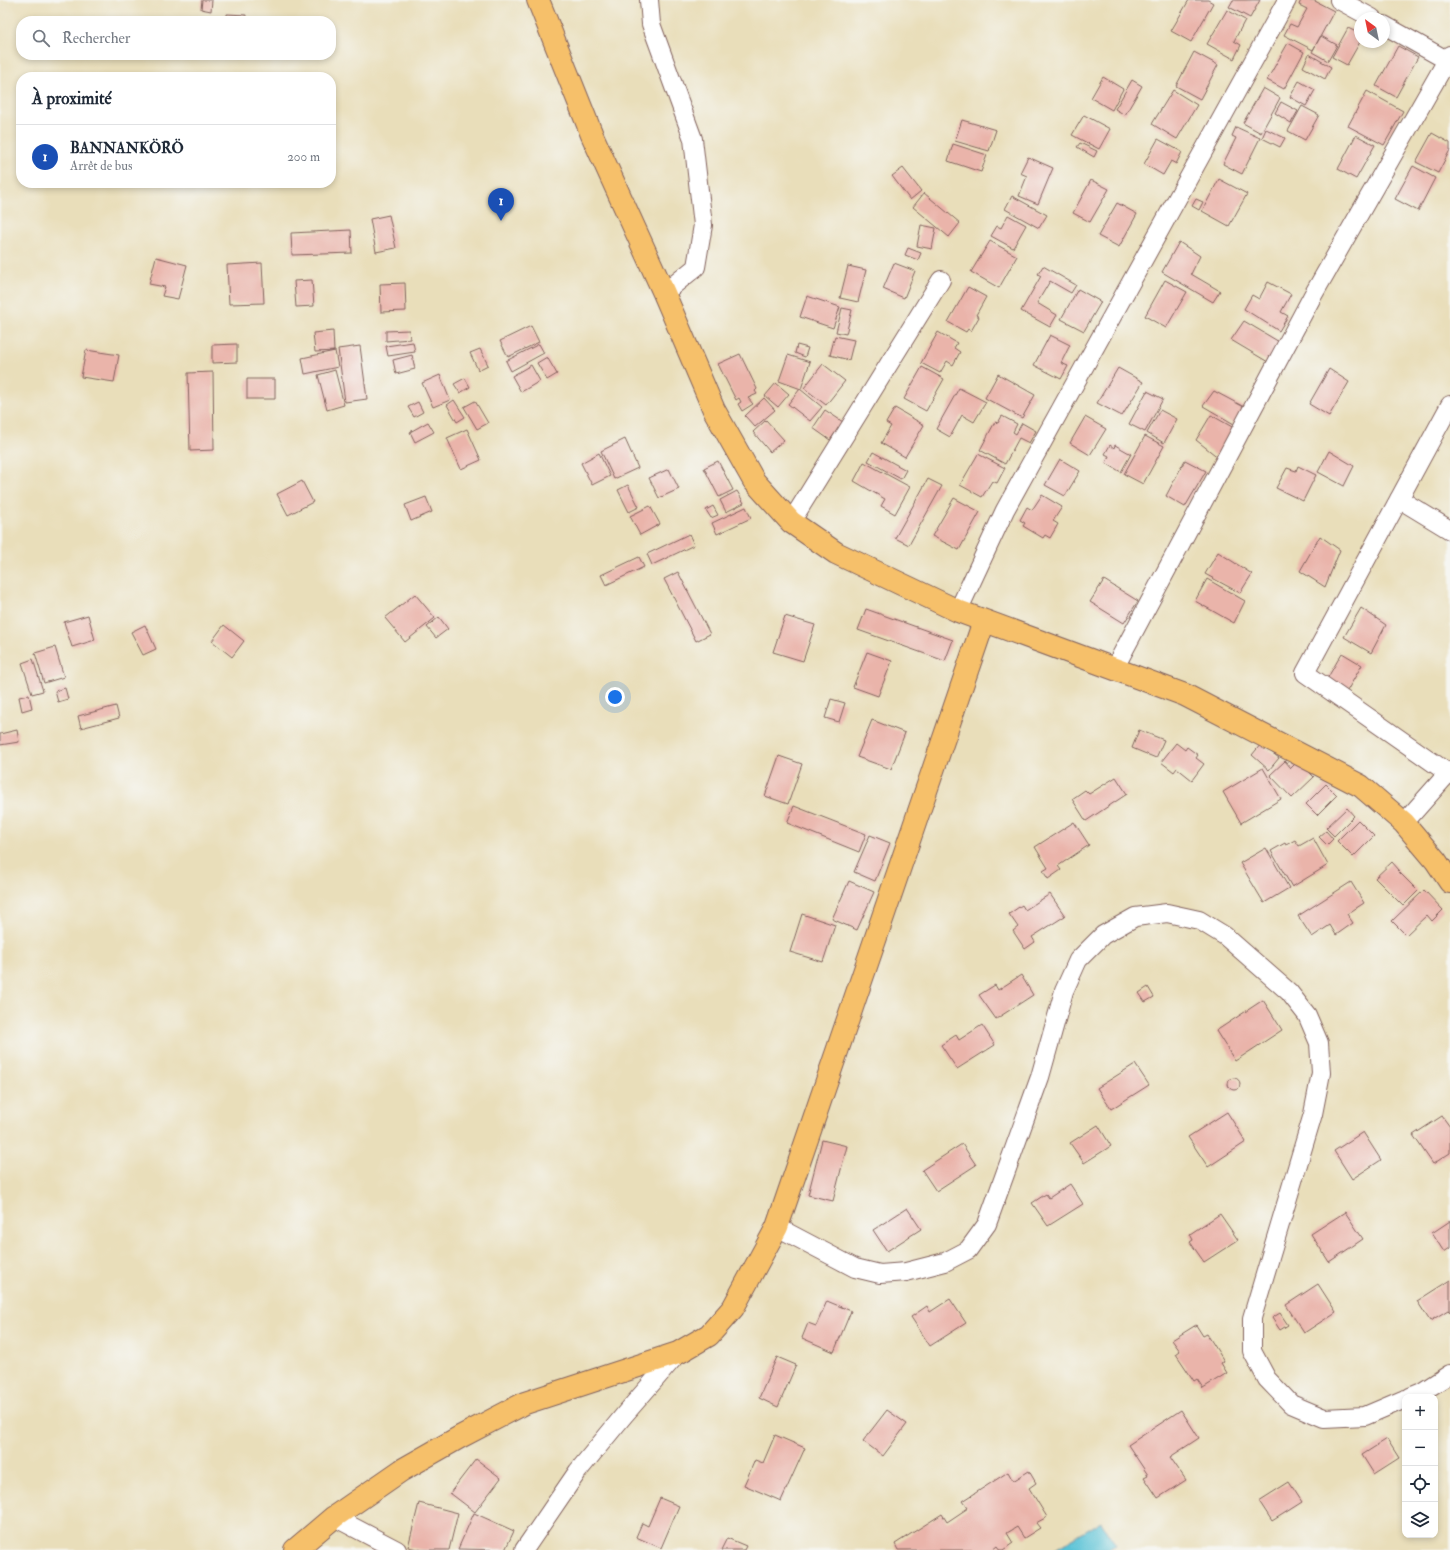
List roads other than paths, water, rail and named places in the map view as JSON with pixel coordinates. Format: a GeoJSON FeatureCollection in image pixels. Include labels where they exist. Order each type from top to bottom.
{"type":"FeatureCollection","features":[{"type":"Feature","properties":{"kind":"main road"},"geometry":{"type":"LineString","coordinates":[[538,0],[592,135],[718,416],[754,480],[791,522],[836,553],[958,611],[1186,695],[1361,786],[1404,822],[1436,861],[1450,882]]}},
{"type":"Feature","properties":{"kind":"main road"},"geometry":{"type":"LineString","coordinates":[[295,1550],[334,1517],[402,1470],[460,1437],[525,1403],[678,1353],[709,1335],[732,1308],[777,1227],[984,621]]}},
{"type":"Feature","properties":{"kind":"street"},"geometry":{"type":"LineString","coordinates":[[648,0],[651,24],[693,139],[702,225],[696,267],[664,293]]}},
{"type":"Feature","properties":{"kind":"street"},"geometry":{"type":"LineString","coordinates":[[958,611],[1005,510],[1287,0]]}},
{"type":"Feature","properties":{"kind":"street"},"geometry":{"type":"LineString","coordinates":[[1339,0],[1361,12]]}},
{"type":"Feature","properties":{"kind":"street"},"geometry":{"type":"LineString","coordinates":[[1114,669],[1313,294],[1449,59],[1390,28]]}},
{"type":"Feature","properties":{"kind":"street"},"geometry":{"type":"LineString","coordinates":[[791,522],[941,280]]}},
{"type":"Feature","properties":{"kind":"street"},"geometry":{"type":"LineString","coordinates":[[1404,822],[1449,772],[1305,673],[1450,405]]}},
{"type":"Feature","properties":{"kind":"street"},"geometry":{"type":"LineString","coordinates":[[1399,499],[1450,530]]}},
{"type":"Feature","properties":{"kind":"street"},"geometry":{"type":"LineString","coordinates":[[777,1227],[855,1268],[880,1274],[906,1272],[945,1262],[968,1250],[987,1224],[1040,1077],[1064,991],[1078,960],[1103,935],[1135,917],[1167,913],[1199,920],[1225,936],[1289,992],[1307,1015],[1319,1043],[1321,1073],[1313,1114],[1252,1318],[1252,1351],[1267,1379],[1291,1404],[1324,1418],[1365,1416],[1402,1400]]}},
{"type":"Feature","properties":{"kind":"street"},"geometry":{"type":"LineString","coordinates":[[524,1550],[578,1471],[678,1353]]}},
{"type":"Feature","properties":{"kind":"street"},"geometry":{"type":"LineString","coordinates":[[1417,1394],[1450,1374]]}},
{"type":"Feature","properties":{"kind":"street"},"geometry":{"type":"LineString","coordinates":[[334,1517],[397,1550]]}},
{"type":"Feature","properties":{"kind":"water"},"geometry":{"type":"Polygon","coordinates":[[[1101,1521],[1116,1545],[1107,1550],[1054,1550],[1101,1521]]]}},
{"type":"Feature","properties":{"kind":"place","name":"BANNANKÖRÖ"},"geometry":{"type":"Point","coordinates":[501,221]}}]}
